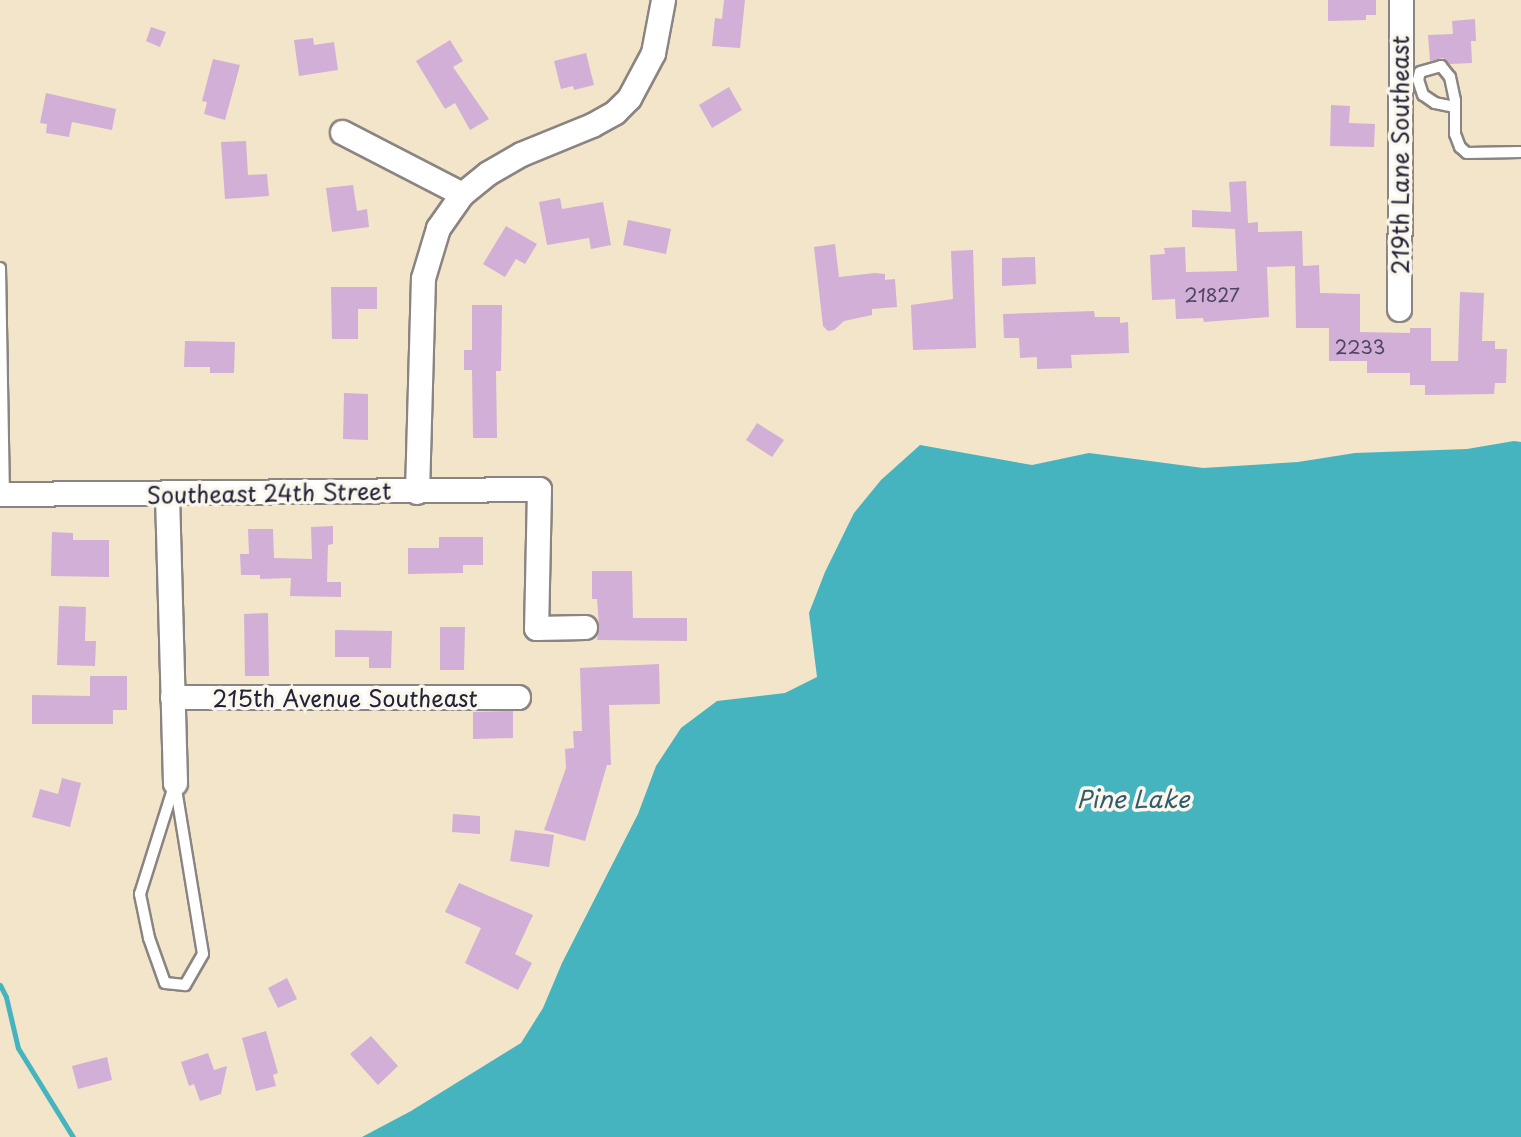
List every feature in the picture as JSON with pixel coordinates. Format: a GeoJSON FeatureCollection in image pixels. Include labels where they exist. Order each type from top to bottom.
{"type":"FeatureCollection","features":[{"type":"Feature","properties":{"kind":"street"},"geometry":{"type":"LineString","coordinates":[[417,492],[423,278],[438,228],[462,194],[488,173],[521,153],[615,112],[629,98],[653,53],[663,0]]}},
{"type":"Feature","properties":{"kind":"street","name":"219th Lane Southeast"},"geometry":{"type":"LineString","coordinates":[[1399,309],[1401,0]]}},
{"type":"Feature","properties":{"kind":"street"},"geometry":{"type":"LineString","coordinates":[[342,132],[462,194]]}},
{"type":"Feature","properties":{"kind":"street","name":"Southeast 24th Street"},"geometry":{"type":"LineString","coordinates":[[2,494],[167,495],[538,489],[537,628],[585,627]]}},
{"type":"Feature","properties":{"kind":"street"},"geometry":{"type":"LineString","coordinates":[[167,495],[175,783]]}},
{"type":"Feature","properties":{"kind":"street","name":"215th Avenue Southeast"},"geometry":{"type":"LineString","coordinates":[[172,697],[518,697]]}},
{"type":"Feature","properties":{"kind":"lane"},"geometry":{"type":"LineString","coordinates":[[1455,107],[1455,134],[1460,147],[1467,153],[1521,152]]}},
{"type":"Feature","properties":{"kind":"lane"},"geometry":{"type":"LineString","coordinates":[[0,268],[2,494]]}},
{"type":"Feature","properties":{"kind":"lane"},"geometry":{"type":"LineString","coordinates":[[175,783],[203,954],[185,985],[165,983],[149,938],[141,894],[175,783]]}},
{"type":"Feature","properties":{"kind":"water","name":"Pine Lake"},"geometry":{"type":"Polygon","coordinates":[[[1521,442],[1521,1137],[362,1137],[411,1111],[521,1043],[543,1008],[562,963],[638,814],[656,766],[681,728],[717,701],[785,693],[817,677],[809,613],[825,572],[854,513],[881,480],[920,445],[1032,465],[1089,453],[1203,468],[1298,462],[1355,453],[1467,449],[1521,442]]]}},
{"type":"Feature","properties":{"kind":"building"},"geometry":{"type":"Polygon","coordinates":[[[724,0],[745,0],[740,48],[712,46],[715,18],[722,19],[724,0]]]}},
{"type":"Feature","properties":{"kind":"building"},"geometry":{"type":"Polygon","coordinates":[[[1328,0],[1376,0],[1376,15],[1366,15],[1366,20],[1328,21],[1328,0]]]}},
{"type":"Feature","properties":{"kind":"building"},"geometry":{"type":"Polygon","coordinates":[[[1475,19],[1476,41],[1471,41],[1472,63],[1449,64],[1443,58],[1430,61],[1428,35],[1453,34],[1452,21],[1475,19]]]}},
{"type":"Feature","properties":{"kind":"building"},"geometry":{"type":"Polygon","coordinates":[[[151,27],[166,32],[160,47],[146,41],[151,27]]]}},
{"type":"Feature","properties":{"kind":"building"},"geometry":{"type":"Polygon","coordinates":[[[313,38],[314,45],[334,42],[338,70],[299,76],[294,40],[313,38]]]}},
{"type":"Feature","properties":{"kind":"building"},"geometry":{"type":"Polygon","coordinates":[[[450,40],[463,61],[453,67],[489,119],[470,130],[455,103],[445,109],[416,61],[450,40]]]}},
{"type":"Feature","properties":{"kind":"building"},"geometry":{"type":"Polygon","coordinates":[[[586,53],[594,85],[574,90],[573,86],[561,89],[554,61],[586,53]]]}},
{"type":"Feature","properties":{"kind":"building"},"geometry":{"type":"Polygon","coordinates":[[[213,59],[240,65],[225,120],[204,114],[207,102],[202,101],[213,59]]]}},
{"type":"Feature","properties":{"kind":"building"},"geometry":{"type":"Polygon","coordinates":[[[729,87],[742,110],[712,128],[699,105],[729,87]]]}},
{"type":"Feature","properties":{"kind":"building"},"geometry":{"type":"Polygon","coordinates":[[[46,93],[116,109],[112,130],[72,122],[69,137],[46,133],[47,124],[40,123],[46,93]]]}},
{"type":"Feature","properties":{"kind":"building"},"geometry":{"type":"Polygon","coordinates":[[[1331,105],[1350,106],[1349,123],[1375,124],[1374,147],[1330,146],[1331,105]]]}},
{"type":"Feature","properties":{"kind":"building"},"geometry":{"type":"Polygon","coordinates":[[[246,141],[248,175],[267,174],[269,196],[225,199],[221,142],[246,141]]]}},
{"type":"Feature","properties":{"kind":"building"},"geometry":{"type":"Polygon","coordinates":[[[1246,181],[1248,223],[1258,222],[1258,232],[1302,231],[1303,266],[1319,265],[1320,293],[1360,294],[1360,332],[1410,333],[1410,328],[1431,328],[1431,361],[1458,361],[1460,292],[1484,293],[1482,341],[1495,341],[1495,349],[1507,349],[1506,383],[1495,383],[1494,394],[1425,395],[1425,385],[1410,385],[1410,373],[1367,373],[1367,361],[1329,361],[1329,328],[1296,328],[1295,266],[1267,267],[1269,317],[1204,322],[1203,318],[1176,319],[1175,299],[1152,300],[1150,255],[1165,254],[1164,248],[1185,247],[1186,272],[1237,271],[1235,229],[1192,227],[1192,210],[1231,212],[1229,182],[1246,181]]]}},
{"type":"Feature","properties":{"kind":"building"},"geometry":{"type":"Polygon","coordinates":[[[353,185],[357,211],[367,209],[369,227],[332,232],[326,188],[353,185]]]}},
{"type":"Feature","properties":{"kind":"building"},"geometry":{"type":"Polygon","coordinates":[[[560,198],[562,209],[603,202],[611,245],[591,249],[589,238],[547,245],[539,202],[560,198]]]}},
{"type":"Feature","properties":{"kind":"building"},"geometry":{"type":"Polygon","coordinates":[[[628,220],[671,229],[666,254],[623,245],[628,220]]]}},
{"type":"Feature","properties":{"kind":"building"},"geometry":{"type":"Polygon","coordinates":[[[506,226],[537,244],[525,264],[516,259],[505,277],[483,264],[506,226]]]}},
{"type":"Feature","properties":{"kind":"building"},"geometry":{"type":"Polygon","coordinates":[[[835,244],[839,277],[875,273],[885,274],[885,280],[895,279],[897,307],[872,309],[872,315],[844,321],[834,330],[828,331],[823,326],[814,247],[835,244]]]}},
{"type":"Feature","properties":{"kind":"building"},"geometry":{"type":"Polygon","coordinates":[[[973,250],[976,348],[913,350],[911,305],[953,299],[951,251],[973,250]]]}},
{"type":"Feature","properties":{"kind":"building"},"geometry":{"type":"Polygon","coordinates":[[[1035,257],[1036,284],[1002,286],[1002,258],[1035,257]]]}},
{"type":"Feature","properties":{"kind":"building"},"geometry":{"type":"Polygon","coordinates":[[[331,287],[377,287],[377,309],[358,309],[358,339],[332,339],[331,287]]]}},
{"type":"Feature","properties":{"kind":"building"},"geometry":{"type":"Polygon","coordinates":[[[472,305],[502,305],[501,371],[496,371],[497,438],[473,438],[472,370],[464,370],[464,350],[472,350],[472,305]]]}},
{"type":"Feature","properties":{"kind":"building"},"geometry":{"type":"Polygon","coordinates":[[[1094,311],[1095,317],[1120,317],[1120,323],[1128,322],[1129,353],[1071,355],[1072,368],[1037,369],[1037,357],[1020,358],[1019,338],[1004,338],[1003,314],[1094,311]]]}},
{"type":"Feature","properties":{"kind":"building"},"geometry":{"type":"Polygon","coordinates":[[[185,341],[235,342],[234,373],[210,373],[210,367],[184,367],[185,341]]]}},
{"type":"Feature","properties":{"kind":"building"},"geometry":{"type":"Polygon","coordinates":[[[344,393],[368,394],[368,440],[343,439],[344,393]]]}},
{"type":"Feature","properties":{"kind":"building"},"geometry":{"type":"Polygon","coordinates":[[[757,423],[784,440],[772,457],[746,440],[757,423]]]}},
{"type":"Feature","properties":{"kind":"building"},"geometry":{"type":"Polygon","coordinates":[[[333,526],[333,544],[328,545],[327,582],[341,582],[341,597],[290,596],[291,578],[260,579],[260,575],[241,575],[240,554],[249,554],[248,529],[273,529],[274,558],[312,559],[311,527],[333,526]]]}},
{"type":"Feature","properties":{"kind":"building"},"geometry":{"type":"Polygon","coordinates":[[[52,532],[73,533],[73,540],[109,540],[109,577],[51,576],[52,532]]]}},
{"type":"Feature","properties":{"kind":"building"},"geometry":{"type":"Polygon","coordinates":[[[439,537],[483,537],[483,565],[463,565],[463,573],[408,574],[408,548],[439,548],[439,537]]]}},
{"type":"Feature","properties":{"kind":"building"},"geometry":{"type":"Polygon","coordinates":[[[592,571],[632,571],[633,618],[687,618],[687,641],[597,640],[599,626],[597,599],[592,599],[592,571]]]}},
{"type":"Feature","properties":{"kind":"building"},"geometry":{"type":"Polygon","coordinates":[[[59,606],[86,607],[85,641],[96,641],[95,666],[57,665],[59,606]]]}},
{"type":"Feature","properties":{"kind":"building"},"geometry":{"type":"Polygon","coordinates":[[[268,613],[269,676],[245,676],[244,614],[268,613]]]}},
{"type":"Feature","properties":{"kind":"building"},"geometry":{"type":"Polygon","coordinates":[[[440,627],[465,627],[464,670],[440,670],[440,627]]]}},
{"type":"Feature","properties":{"kind":"building"},"geometry":{"type":"Polygon","coordinates":[[[335,630],[392,631],[391,668],[369,668],[369,657],[335,657],[335,630]]]}},
{"type":"Feature","properties":{"kind":"building"},"geometry":{"type":"Polygon","coordinates":[[[659,664],[660,704],[609,705],[611,765],[607,765],[585,841],[544,830],[566,768],[565,749],[574,748],[573,731],[582,731],[580,668],[659,664]]]}},
{"type":"Feature","properties":{"kind":"building"},"geometry":{"type":"Polygon","coordinates":[[[90,676],[127,676],[127,710],[113,710],[113,724],[32,724],[32,695],[90,696],[90,676]]]}},
{"type":"Feature","properties":{"kind":"building"},"geometry":{"type":"Polygon","coordinates":[[[513,711],[513,738],[473,739],[473,712],[513,711]]]}},
{"type":"Feature","properties":{"kind":"building"},"geometry":{"type":"Polygon","coordinates":[[[62,778],[81,783],[70,827],[32,817],[40,789],[58,794],[62,778]]]}},
{"type":"Feature","properties":{"kind":"building"},"geometry":{"type":"Polygon","coordinates":[[[453,814],[480,816],[480,834],[452,832],[453,814]]]}},
{"type":"Feature","properties":{"kind":"building"},"geometry":{"type":"Polygon","coordinates":[[[515,830],[554,835],[549,867],[510,861],[515,830]]]}},
{"type":"Feature","properties":{"kind":"building"},"geometry":{"type":"Polygon","coordinates":[[[459,883],[533,915],[515,954],[532,963],[518,990],[465,963],[481,928],[445,912],[459,883]]]}},
{"type":"Feature","properties":{"kind":"building"},"geometry":{"type":"Polygon","coordinates":[[[287,978],[297,999],[278,1008],[268,988],[287,978]]]}},
{"type":"Feature","properties":{"kind":"building"},"geometry":{"type":"Polygon","coordinates":[[[266,1031],[278,1073],[273,1075],[276,1086],[256,1091],[242,1038],[266,1031]]]}},
{"type":"Feature","properties":{"kind":"building"},"geometry":{"type":"Polygon","coordinates":[[[371,1036],[398,1066],[378,1085],[350,1054],[371,1036]]]}},
{"type":"Feature","properties":{"kind":"building"},"geometry":{"type":"Polygon","coordinates":[[[208,1053],[214,1070],[227,1066],[221,1094],[200,1101],[194,1084],[189,1086],[181,1062],[208,1053]]]}},
{"type":"Feature","properties":{"kind":"building"},"geometry":{"type":"Polygon","coordinates":[[[107,1057],[112,1080],[78,1089],[72,1066],[107,1057]]]}},
{"type":"Feature","properties":{"kind":"waterway"},"geometry":{"type":"LineString","coordinates":[[0,985],[6,997],[18,1048],[73,1137]]}}]}
